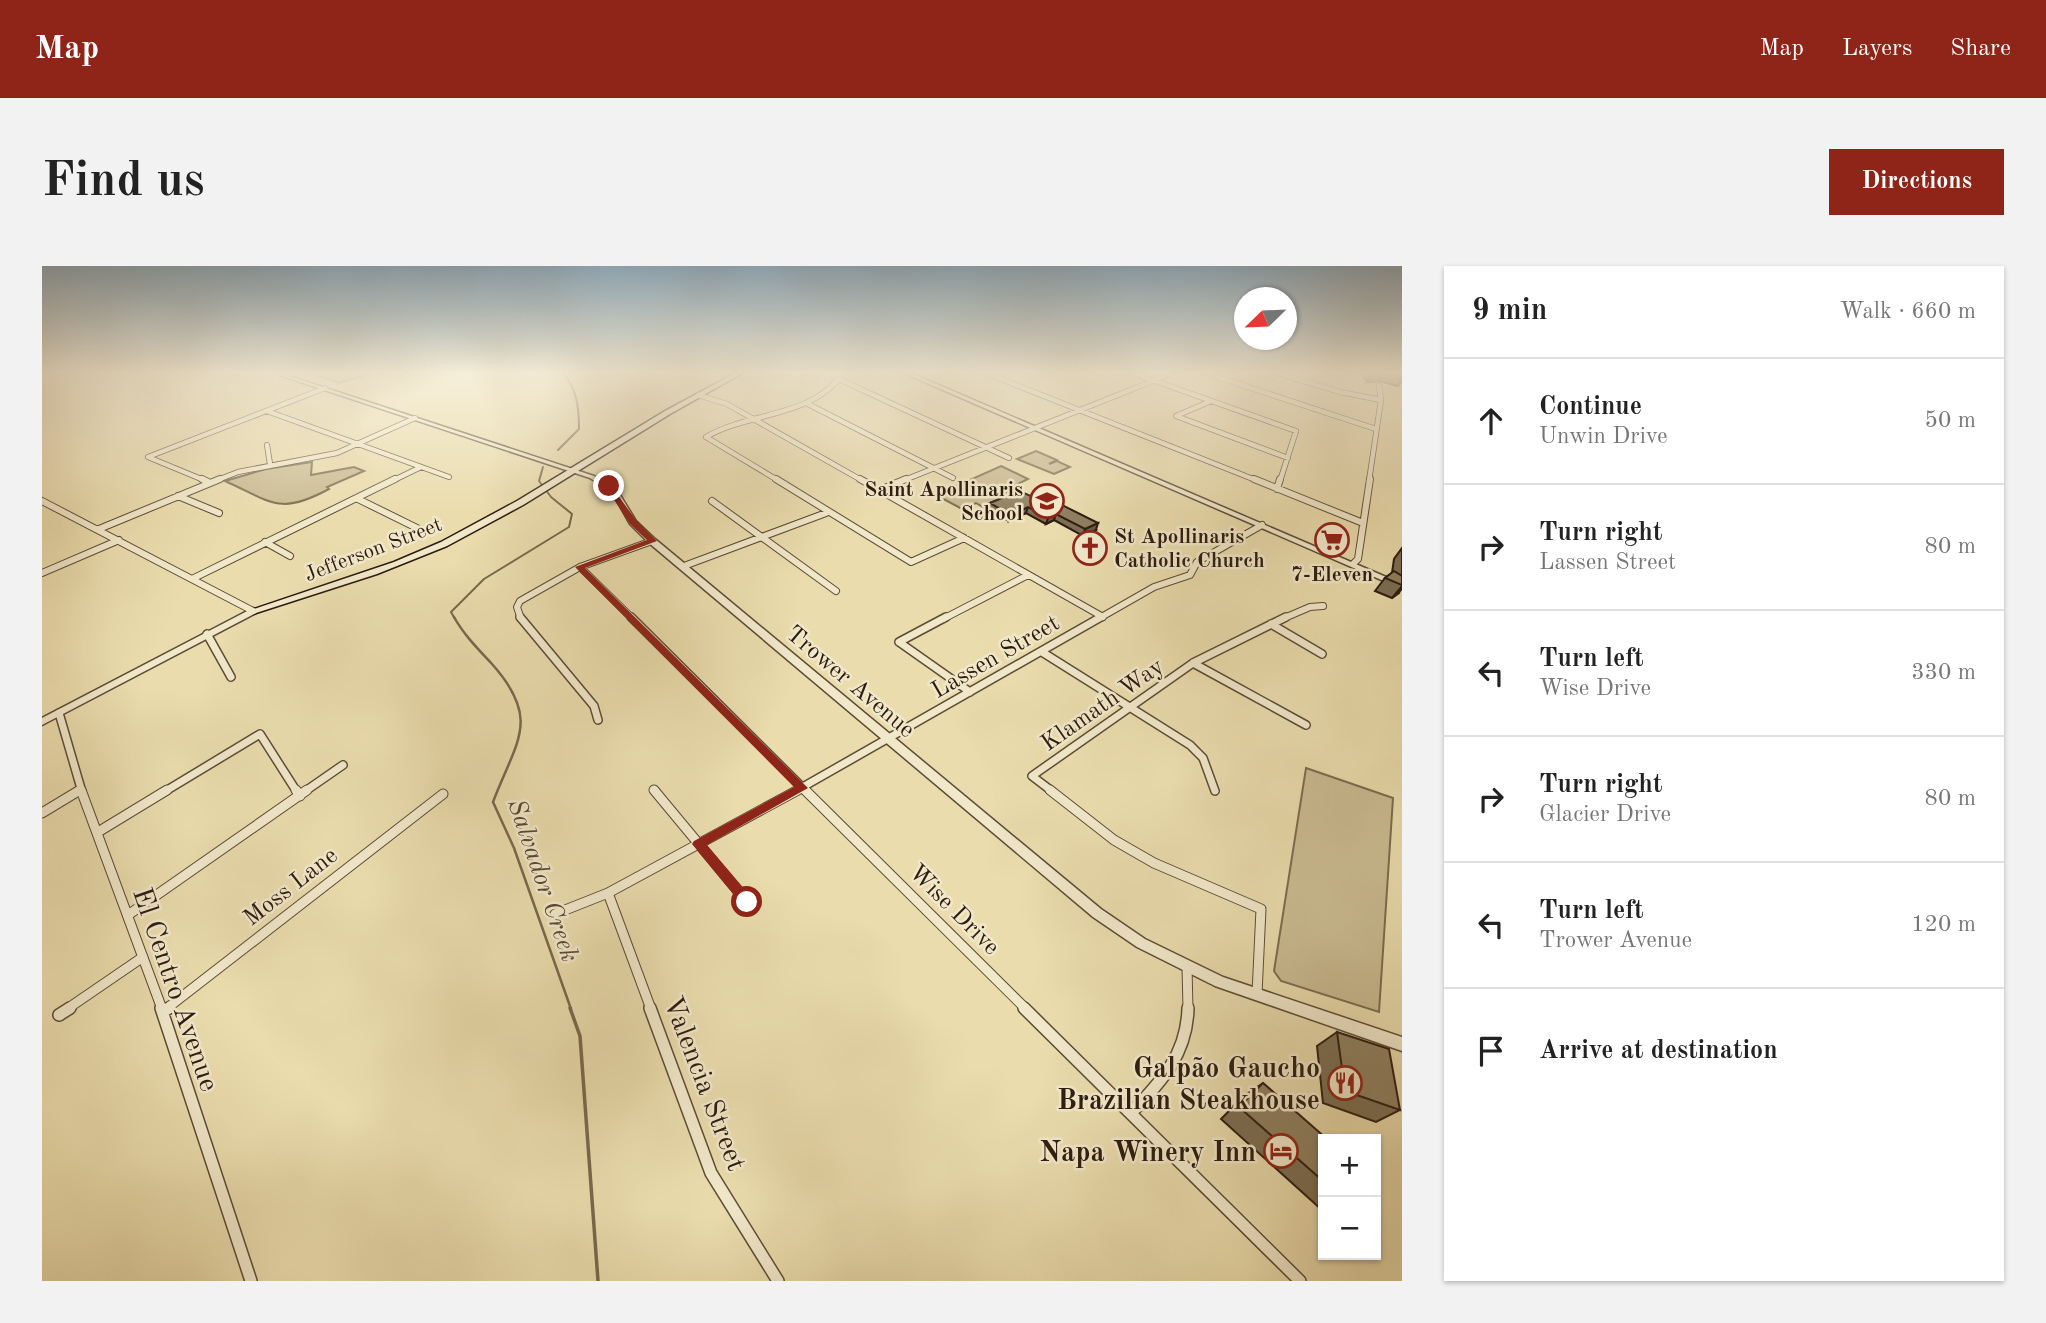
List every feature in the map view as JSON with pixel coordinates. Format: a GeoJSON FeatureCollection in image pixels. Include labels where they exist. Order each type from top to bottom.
{"type":"FeatureCollection","features":[{"type":"Feature","properties":{"kind":"main road","name":"Jefferson Street"},"geometry":{"type":"LineString","coordinates":[[253,611],[412,558],[446,542],[535,493],[656,418]]}},
{"type":"Feature","properties":{"kind":"street"},"geometry":{"type":"LineString","coordinates":[[210,482],[148,457],[248,418]]}},
{"type":"Feature","properties":{"kind":"street"},"geometry":{"type":"LineString","coordinates":[[288,418],[449,477]]}},
{"type":"Feature","properties":{"kind":"street"},"geometry":{"type":"LineString","coordinates":[[99,528],[210,482],[270,464],[314,459],[359,444],[414,418]]}},
{"type":"Feature","properties":{"kind":"street","name":"Trower Avenue"},"geometry":{"type":"LineString","coordinates":[[416,418],[574,470],[609,486],[633,522],[652,541],[1097,913],[1141,943],[1187,967],[1402,1044]]}},
{"type":"Feature","properties":{"kind":"street"},"geometry":{"type":"LineString","coordinates":[[836,418],[953,478]]}},
{"type":"Feature","properties":{"kind":"street"},"geometry":{"type":"LineString","coordinates":[[924,418],[1009,458]]}},
{"type":"Feature","properties":{"kind":"street"},"geometry":{"type":"LineString","coordinates":[[1016,418],[1396,583]]}},
{"type":"Feature","properties":{"kind":"street"},"geometry":{"type":"LineString","coordinates":[[880,490],[1058,418]]}},
{"type":"Feature","properties":{"kind":"street"},"geometry":{"type":"LineString","coordinates":[[1100,418],[1363,523]]}},
{"type":"Feature","properties":{"kind":"street"},"geometry":{"type":"LineString","coordinates":[[1181,418],[1288,458]]}},
{"type":"Feature","properties":{"kind":"street"},"geometry":{"type":"LineString","coordinates":[[1260,418],[1296,431],[1277,489]]}},
{"type":"Feature","properties":{"kind":"street"},"geometry":{"type":"LineString","coordinates":[[1344,418],[1376,429]]}},
{"type":"Feature","properties":{"kind":"street"},"geometry":{"type":"LineString","coordinates":[[1353,564],[1358,559],[1378,418]]}},
{"type":"Feature","properties":{"kind":"street"},"geometry":{"type":"LineString","coordinates":[[964,538],[911,562],[706,438],[753,419],[880,490],[964,538],[1028,575],[1102,617]]}},
{"type":"Feature","properties":{"kind":"street"},"geometry":{"type":"LineString","coordinates":[[267,445],[270,464]]}},
{"type":"Feature","properties":{"kind":"street"},"geometry":{"type":"LineString","coordinates":[[194,578],[421,467]]}},
{"type":"Feature","properties":{"kind":"street"},"geometry":{"type":"LineString","coordinates":[[178,496],[219,513]]}},
{"type":"Feature","properties":{"kind":"street"},"geometry":{"type":"LineString","coordinates":[[358,499],[423,531]]}},
{"type":"Feature","properties":{"kind":"street"},"geometry":{"type":"LineString","coordinates":[[42,501],[99,528],[253,611]]}},
{"type":"Feature","properties":{"kind":"street"},"geometry":{"type":"LineString","coordinates":[[712,501],[836,590]]}},
{"type":"Feature","properties":{"kind":"street"},"geometry":{"type":"LineString","coordinates":[[42,508],[50,505]]}},
{"type":"Feature","properties":{"kind":"street"},"geometry":{"type":"LineString","coordinates":[[684,566],[826,513]]}},
{"type":"Feature","properties":{"kind":"street","name":"Lassen Street"},"geometry":{"type":"LineString","coordinates":[[555,914],[608,893],[802,788],[1161,583],[1190,575],[1197,562],[1262,525]]}},
{"type":"Feature","properties":{"kind":"street"},"geometry":{"type":"LineString","coordinates":[[42,573],[119,540]]}},
{"type":"Feature","properties":{"kind":"street"},"geometry":{"type":"LineString","coordinates":[[598,719],[594,706],[521,620],[517,607],[520,601],[580,567],[652,541]]}},
{"type":"Feature","properties":{"kind":"street"},"geometry":{"type":"LineString","coordinates":[[265,542],[290,555]]}},
{"type":"Feature","properties":{"kind":"street","name":"Wise Drive"},"geometry":{"type":"LineString","coordinates":[[580,567],[1300,1281]]}},
{"type":"Feature","properties":{"kind":"street"},"geometry":{"type":"LineString","coordinates":[[970,692],[899,642],[1028,575]]}},
{"type":"Feature","properties":{"kind":"street","name":"Klamath Way"},"geometry":{"type":"LineString","coordinates":[[1257,994],[1261,909],[1154,863],[1114,840],[1032,776],[1193,663],[1270,624],[1310,607],[1323,606]]}},
{"type":"Feature","properties":{"kind":"street","name":"Jefferson Street"},"geometry":{"type":"LineString","coordinates":[[42,722],[253,611]]}},
{"type":"Feature","properties":{"kind":"street"},"geometry":{"type":"LineString","coordinates":[[1270,624],[1322,654]]}},
{"type":"Feature","properties":{"kind":"street"},"geometry":{"type":"LineString","coordinates":[[206,634],[231,677]]}},
{"type":"Feature","properties":{"kind":"street"},"geometry":{"type":"LineString","coordinates":[[1042,652],[1196,751],[1210,772],[1215,790]]}},
{"type":"Feature","properties":{"kind":"street"},"geometry":{"type":"LineString","coordinates":[[1193,663],[1306,725]]}},
{"type":"Feature","properties":{"kind":"street","name":"El Centro Avenue"},"geometry":{"type":"LineString","coordinates":[[59,713],[81,790],[144,957],[251,1281]]}},
{"type":"Feature","properties":{"kind":"street"},"geometry":{"type":"LineString","coordinates":[[98,832],[260,734],[300,796]]}},
{"type":"Feature","properties":{"kind":"street"},"geometry":{"type":"LineString","coordinates":[[128,915],[343,765]]}},
{"type":"Feature","properties":{"kind":"street"},"geometry":{"type":"LineString","coordinates":[[42,813],[81,790]]}},
{"type":"Feature","properties":{"kind":"street"},"geometry":{"type":"LineString","coordinates":[[654,790],[747,902]]}},
{"type":"Feature","properties":{"kind":"street","name":"Moss Lane"},"geometry":{"type":"LineString","coordinates":[[163,1012],[443,794]]}},
{"type":"Feature","properties":{"kind":"street","name":"Valencia Street"},"geometry":{"type":"LineString","coordinates":[[608,893],[711,1173],[778,1281]]}},
{"type":"Feature","properties":{"kind":"street"},"geometry":{"type":"LineString","coordinates":[[60,1015],[144,957]]}},
{"type":"Feature","properties":{"kind":"street"},"geometry":{"type":"LineString","coordinates":[[1131,1112],[1165,1079],[1178,1060],[1186,1039],[1187,967]]}},
{"type":"Feature","properties":{"kind":"shaded area"},"geometry":{"type":"Polygon","coordinates":[[[1036,451],[1057,460],[1049,464],[1057,461],[1070,467],[1054,474],[1017,459],[1036,451]]]}},
{"type":"Feature","properties":{"kind":"shaded area"},"geometry":{"type":"Polygon","coordinates":[[[312,462],[311,475],[354,467],[364,471],[327,487],[329,489],[312,497],[287,504],[265,500],[225,481],[266,469],[312,462]]]}},
{"type":"Feature","properties":{"kind":"shaded area"},"geometry":{"type":"Polygon","coordinates":[[[1001,466],[1028,479],[1001,492],[1014,488],[1024,494],[986,509],[976,503],[962,509],[936,495],[1001,466]]]}},
{"type":"Feature","properties":{"kind":"shaded area"},"geometry":{"type":"Polygon","coordinates":[[[1306,768],[1393,798],[1379,1012],[1281,981],[1274,971],[1306,768]]]}},
{"type":"Feature","properties":{"kind":"building"},"geometry":{"type":"Polygon","coordinates":[[[1019,491],[1054,506],[1060,504],[1098,523],[1085,529],[1056,514],[1048,518],[1028,507],[1011,515],[990,503],[1019,491]]]}},
{"type":"Feature","properties":{"kind":"building"},"geometry":{"type":"Polygon","coordinates":[[[1394,571],[1402,576],[1402,585],[1385,578],[1394,571]]]}},
{"type":"Feature","properties":{"kind":"building"},"geometry":{"type":"Polygon","coordinates":[[[1337,1032],[1389,1049],[1400,1110],[1345,1091],[1337,1032]]]}},
{"type":"Feature","properties":{"kind":"building"},"geometry":{"type":"Polygon","coordinates":[[[1263,1083],[1321,1134],[1318,1134],[1318,1177],[1239,1107],[1263,1083]]]}},
{"type":"Feature","properties":{"kind":"waterway","name":"Salvador Creek"},"geometry":{"type":"LineString","coordinates":[[558,450],[579,429],[578,418]]}},
{"type":"Feature","properties":{"kind":"waterway","name":"Salvador Creek"},"geometry":{"type":"LineString","coordinates":[[455,619],[451,612],[484,579],[569,527],[572,514],[551,497],[539,481],[543,467]]}},
{"type":"Feature","properties":{"kind":"waterway","name":"Salvador Creek"},"geometry":{"type":"LineString","coordinates":[[454,617],[507,684],[516,701],[520,731],[493,802],[514,848],[571,1009]]}},
{"type":"Feature","properties":{"kind":"waterway","name":"Salvador Creek"},"geometry":{"type":"LineString","coordinates":[[570,1008],[580,1036],[598,1281]]}},
{"type":"Feature","properties":{"kind":"place","name":"Saint Apollinaris School"},"geometry":{"type":"Point","coordinates":[1047,501]}},
{"type":"Feature","properties":{"kind":"place","name":"7-Eleven"},"geometry":{"type":"Point","coordinates":[1332,540]}},
{"type":"Feature","properties":{"kind":"place","name":"St Apollinaris Catholic Church"},"geometry":{"type":"Point","coordinates":[1090,548]}},
{"type":"Feature","properties":{"kind":"place","name":"Galpão Gaucho Brazilian Steakhouse"},"geometry":{"type":"Point","coordinates":[1345,1083]}},
{"type":"Feature","properties":{"kind":"place","name":"Napa Winery Inn"},"geometry":{"type":"Point","coordinates":[1281,1151]}},
{"type":"Feature","properties":{"kind":"route"},"geometry":{"type":"LineString","coordinates":[[609,486],[615,491],[633,522],[652,541],[580,567],[802,788],[698,844],[747,902]]}}]}
